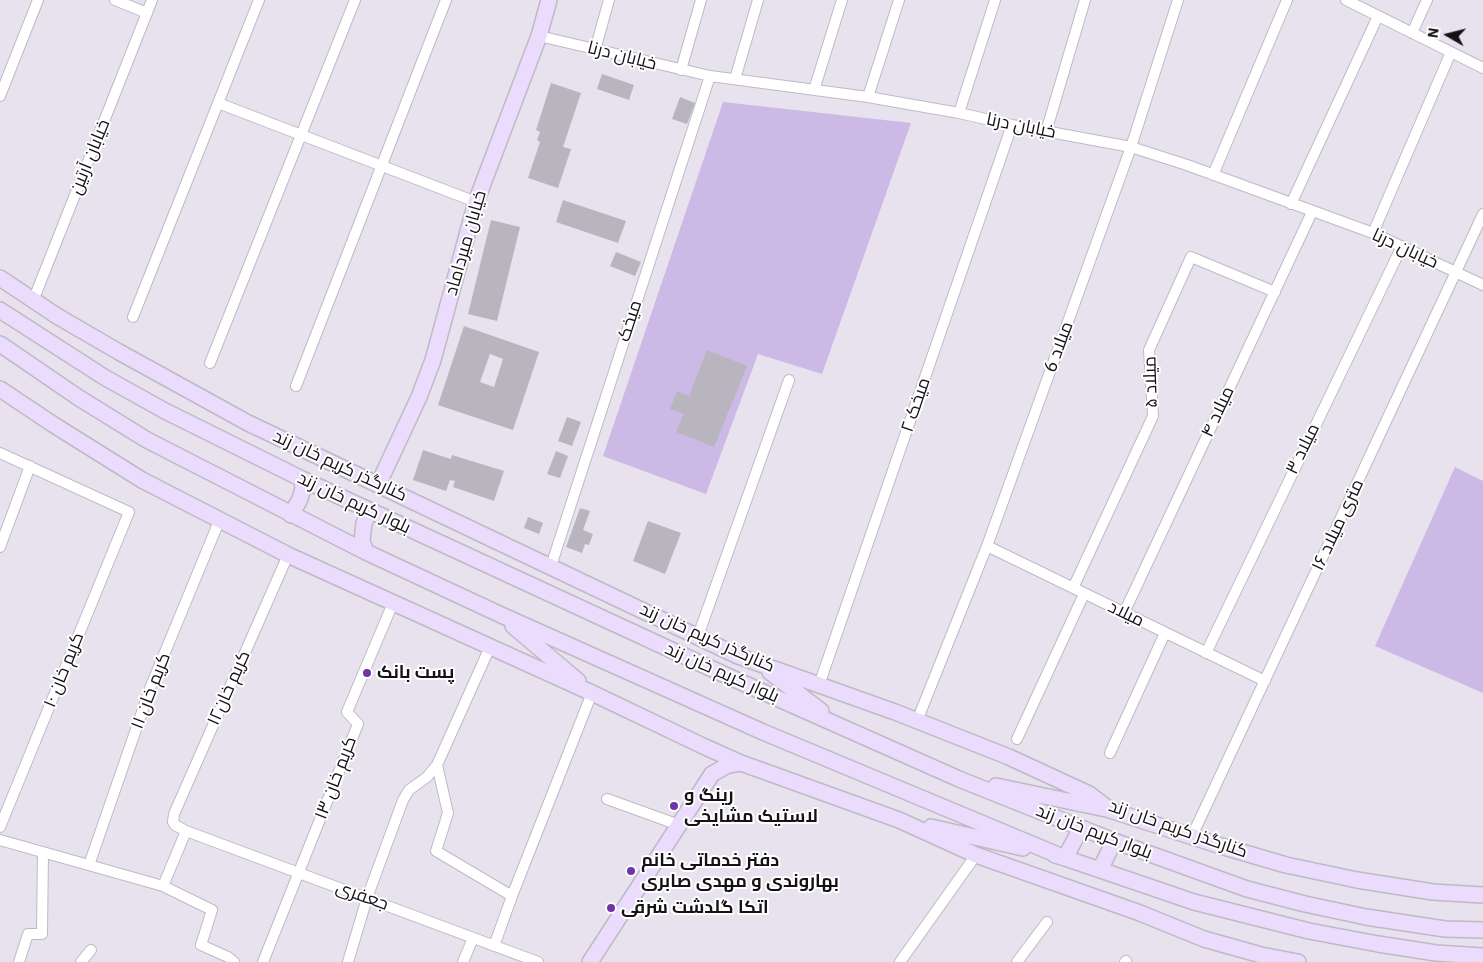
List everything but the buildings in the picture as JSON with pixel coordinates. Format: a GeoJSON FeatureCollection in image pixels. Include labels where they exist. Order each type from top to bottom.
{"type":"FeatureCollection","features":[{"type":"Feature","properties":{"kind":"main road","name":"خیابان میرداماد"},"geometry":{"type":"LineString","coordinates":[[378,485],[419,397],[433,360],[476,202],[539,36],[549,0]]}},
{"type":"Feature","properties":{"kind":"main road","name":"کنارگذر کریم خان زند"},"geometry":{"type":"LineString","coordinates":[[0,278],[33,301],[119,352],[248,423],[738,656],[917,721],[1009,757],[1089,794],[1110,810],[1286,865],[1357,880],[1433,892],[1483,895]]}},
{"type":"Feature","properties":{"kind":"main road","name":"بلوار کریم خان زند"},"geometry":{"type":"LineString","coordinates":[[0,310],[104,377],[165,411],[302,479],[691,659],[959,779],[1114,841],[1247,889],[1304,904],[1376,919],[1445,929],[1483,930]]}},
{"type":"Feature","properties":{"kind":"main road","name":"بلوار کریم خان زند"},"geometry":{"type":"LineString","coordinates":[[0,344],[79,398],[147,440],[366,552],[499,614],[763,732],[1065,858],[1194,902],[1309,931],[1436,953],[1483,956]]}},
{"type":"Feature","properties":{"kind":"main road"},"geometry":{"type":"LineString","coordinates":[[0,388],[54,425],[142,480],[288,555],[741,763],[899,820],[976,854],[1140,913],[1204,939],[1262,955],[1298,962]]}},
{"type":"Feature","properties":{"kind":"main road"},"geometry":{"type":"LineString","coordinates":[[200,428],[212,404]]}},
{"type":"Feature","properties":{"kind":"main road"},"geometry":{"type":"LineString","coordinates":[[291,515],[300,499],[303,488],[302,479]]}},
{"type":"Feature","properties":{"kind":"main road"},"geometry":{"type":"LineString","coordinates":[[366,552],[362,541],[364,523],[367,516],[374,512]]}},
{"type":"Feature","properties":{"kind":"main road"},"geometry":{"type":"LineString","coordinates":[[499,614],[592,693]]}},
{"type":"Feature","properties":{"kind":"main road"},"geometry":{"type":"LineString","coordinates":[[760,664],[838,724]]}},
{"type":"Feature","properties":{"kind":"main road"},"geometry":{"type":"LineString","coordinates":[[703,746],[712,774]]}},
{"type":"Feature","properties":{"kind":"main road"},"geometry":{"type":"LineString","coordinates":[[590,962],[712,774],[728,765],[741,763]]}},
{"type":"Feature","properties":{"kind":"main road"},"geometry":{"type":"LineString","coordinates":[[959,779],[1110,810]]}},
{"type":"Feature","properties":{"kind":"main road"},"geometry":{"type":"LineString","coordinates":[[899,820],[1065,858],[1081,828]]}},
{"type":"Feature","properties":{"kind":"main road"},"geometry":{"type":"LineString","coordinates":[[1100,870],[1114,841]]}},
{"type":"Feature","properties":{"kind":"street"},"geometry":{"type":"LineString","coordinates":[[0,96],[38,0]]}},
{"type":"Feature","properties":{"kind":"street"},"geometry":{"type":"LineString","coordinates":[[115,0],[147,13]]}},
{"type":"Feature","properties":{"kind":"street","name":"خیابان آرتین"},"geometry":{"type":"LineString","coordinates":[[33,301],[152,0]]}},
{"type":"Feature","properties":{"kind":"street"},"geometry":{"type":"LineString","coordinates":[[133,317],[259,0]]}},
{"type":"Feature","properties":{"kind":"street"},"geometry":{"type":"LineString","coordinates":[[210,363],[355,0]]}},
{"type":"Feature","properties":{"kind":"street"},"geometry":{"type":"LineString","coordinates":[[296,386],[446,0]]}},
{"type":"Feature","properties":{"kind":"street"},"geometry":{"type":"LineString","coordinates":[[595,50],[609,0]]}},
{"type":"Feature","properties":{"kind":"street"},"geometry":{"type":"LineString","coordinates":[[681,70],[701,0]]}},
{"type":"Feature","properties":{"kind":"street"},"geometry":{"type":"LineString","coordinates":[[735,79],[758,0]]}},
{"type":"Feature","properties":{"kind":"street"},"geometry":{"type":"LineString","coordinates":[[814,90],[842,0]]}},
{"type":"Feature","properties":{"kind":"street"},"geometry":{"type":"LineString","coordinates":[[868,97],[899,0]]}},
{"type":"Feature","properties":{"kind":"street"},"geometry":{"type":"LineString","coordinates":[[959,113],[995,0]]}},
{"type":"Feature","properties":{"kind":"street"},"geometry":{"type":"LineString","coordinates":[[1046,132],[1086,0]]}},
{"type":"Feature","properties":{"kind":"street","name":"میلاد 6"},"geometry":{"type":"LineString","coordinates":[[917,721],[987,546],[1131,148],[1178,0]]}},
{"type":"Feature","properties":{"kind":"street"},"geometry":{"type":"LineString","coordinates":[[1213,175],[1288,0]]}},
{"type":"Feature","properties":{"kind":"street"},"geometry":{"type":"LineString","coordinates":[[1346,0],[1483,68]]}},
{"type":"Feature","properties":{"kind":"street"},"geometry":{"type":"LineString","coordinates":[[1412,33],[1426,0]]}},
{"type":"Feature","properties":{"kind":"street"},"geometry":{"type":"LineString","coordinates":[[1291,204],[1378,16]]}},
{"type":"Feature","properties":{"kind":"street","name":"خیابان درنا"},"geometry":{"type":"LineString","coordinates":[[539,36],[710,76],[868,97],[959,113],[1131,148],[1187,165],[1373,233],[1483,285]]}},
{"type":"Feature","properties":{"kind":"street"},"geometry":{"type":"LineString","coordinates":[[1373,233],[1451,52]]}},
{"type":"Feature","properties":{"kind":"street","name":"میخک"},"geometry":{"type":"LineString","coordinates":[[551,566],[710,76]]}},
{"type":"Feature","properties":{"kind":"street"},"geometry":{"type":"LineString","coordinates":[[218,103],[476,202]]}},
{"type":"Feature","properties":{"kind":"street","name":"میخک ۲"},"geometry":{"type":"LineString","coordinates":[[819,685],[1012,125]]}},
{"type":"Feature","properties":{"kind":"street","name":"میلاد ۴"},"geometry":{"type":"LineString","coordinates":[[1124,613],[1312,212]]}},
{"type":"Feature","properties":{"kind":"street","name":"۱۶ متری میلاد"},"geometry":{"type":"LineString","coordinates":[[1192,836],[1483,214]]}},
{"type":"Feature","properties":{"kind":"street","name":"میلاد ۳"},"geometry":{"type":"LineString","coordinates":[[1206,652],[1402,246]]}},
{"type":"Feature","properties":{"kind":"street","name":"میلاد ۵"},"geometry":{"type":"LineString","coordinates":[[1073,588],[1153,416],[1149,350],[1191,257],[1275,292]]}},
{"type":"Feature","properties":{"kind":"street"},"geometry":{"type":"LineString","coordinates":[[698,636],[789,380]]}},
{"type":"Feature","properties":{"kind":"street"},"geometry":{"type":"LineString","coordinates":[[0,453],[30,466],[0,547]]}},
{"type":"Feature","properties":{"kind":"street","name":"کریم خان ۱۰"},"geometry":{"type":"LineString","coordinates":[[0,827],[129,512],[30,466]]}},
{"type":"Feature","properties":{"kind":"street","name":"کریم خان ۱۱"},"geometry":{"type":"LineString","coordinates":[[89,865],[151,686],[220,519]]}},
{"type":"Feature","properties":{"kind":"street","name":"میلاد"},"geometry":{"type":"LineString","coordinates":[[987,546],[1265,681]]}},
{"type":"Feature","properties":{"kind":"street","name":"کریم خان۱۲"},"geometry":{"type":"LineString","coordinates":[[173,822],[174,814],[288,555]]}},
{"type":"Feature","properties":{"kind":"street"},"geometry":{"type":"LineString","coordinates":[[1017,739],[1084,594]]}},
{"type":"Feature","properties":{"kind":"street","name":"کریم خان ۱۳"},"geometry":{"type":"LineString","coordinates":[[299,873],[358,724],[347,712],[393,603]]}},
{"type":"Feature","properties":{"kind":"street"},"geometry":{"type":"LineString","coordinates":[[1110,753],[1165,633]]}},
{"type":"Feature","properties":{"kind":"street"},"geometry":{"type":"LineString","coordinates":[[348,962],[367,898],[403,800],[409,790],[427,777],[436,765],[490,647]]}},
{"type":"Feature","properties":{"kind":"street"},"geometry":{"type":"LineString","coordinates":[[494,946],[592,693]]}},
{"type":"Feature","properties":{"kind":"street"},"geometry":{"type":"LineString","coordinates":[[436,765],[448,813],[436,851],[512,896]]}},
{"type":"Feature","properties":{"kind":"street"},"geometry":{"type":"LineString","coordinates":[[607,798],[679,825]]}},
{"type":"Feature","properties":{"kind":"street","name":"جعفری"},"geometry":{"type":"LineString","coordinates":[[173,822],[186,831],[538,962]]}},
{"type":"Feature","properties":{"kind":"street"},"geometry":{"type":"LineString","coordinates":[[164,886],[186,831]]}},
{"type":"Feature","properties":{"kind":"street"},"geometry":{"type":"LineString","coordinates":[[0,840],[164,886],[212,910],[201,945],[228,957],[234,962]]}},
{"type":"Feature","properties":{"kind":"street"},"geometry":{"type":"LineString","coordinates":[[19,962],[28,934],[42,934],[43,852]]}},
{"type":"Feature","properties":{"kind":"street"},"geometry":{"type":"LineString","coordinates":[[900,962],[976,854]]}},
{"type":"Feature","properties":{"kind":"street"},"geometry":{"type":"LineString","coordinates":[[264,962],[299,873]]}},
{"type":"Feature","properties":{"kind":"street"},"geometry":{"type":"LineString","coordinates":[[1017,962],[1048,922]]}},
{"type":"Feature","properties":{"kind":"street"},"geometry":{"type":"LineString","coordinates":[[463,962],[473,938]]}},
{"type":"Feature","properties":{"kind":"street"},"geometry":{"type":"LineString","coordinates":[[81,962],[90,950]]}},
{"type":"Feature","properties":{"kind":"shaded area"},"geometry":{"type":"Polygon","coordinates":[[[723,102],[911,123],[822,374],[758,354],[706,494],[603,456],[723,102]]]}},
{"type":"Feature","properties":{"kind":"shaded area"},"geometry":{"type":"Polygon","coordinates":[[[1455,467],[1483,481],[1483,693],[1375,646],[1455,467]]]}},
{"type":"Feature","properties":{"kind":"place","name":"پست بانک"},"geometry":{"type":"Point","coordinates":[367,673]}},
{"type":"Feature","properties":{"kind":"place","name":"رینگ و لاستیک مشایخی"},"geometry":{"type":"Point","coordinates":[674,806]}},
{"type":"Feature","properties":{"kind":"place","name":"دفتر خدماتی خانم بهاروندی و مهدی صابری"},"geometry":{"type":"Point","coordinates":[631,871]}},
{"type":"Feature","properties":{"kind":"place","name":"اتکا گلدشت شرقی"},"geometry":{"type":"Point","coordinates":[611,908]}}]}
